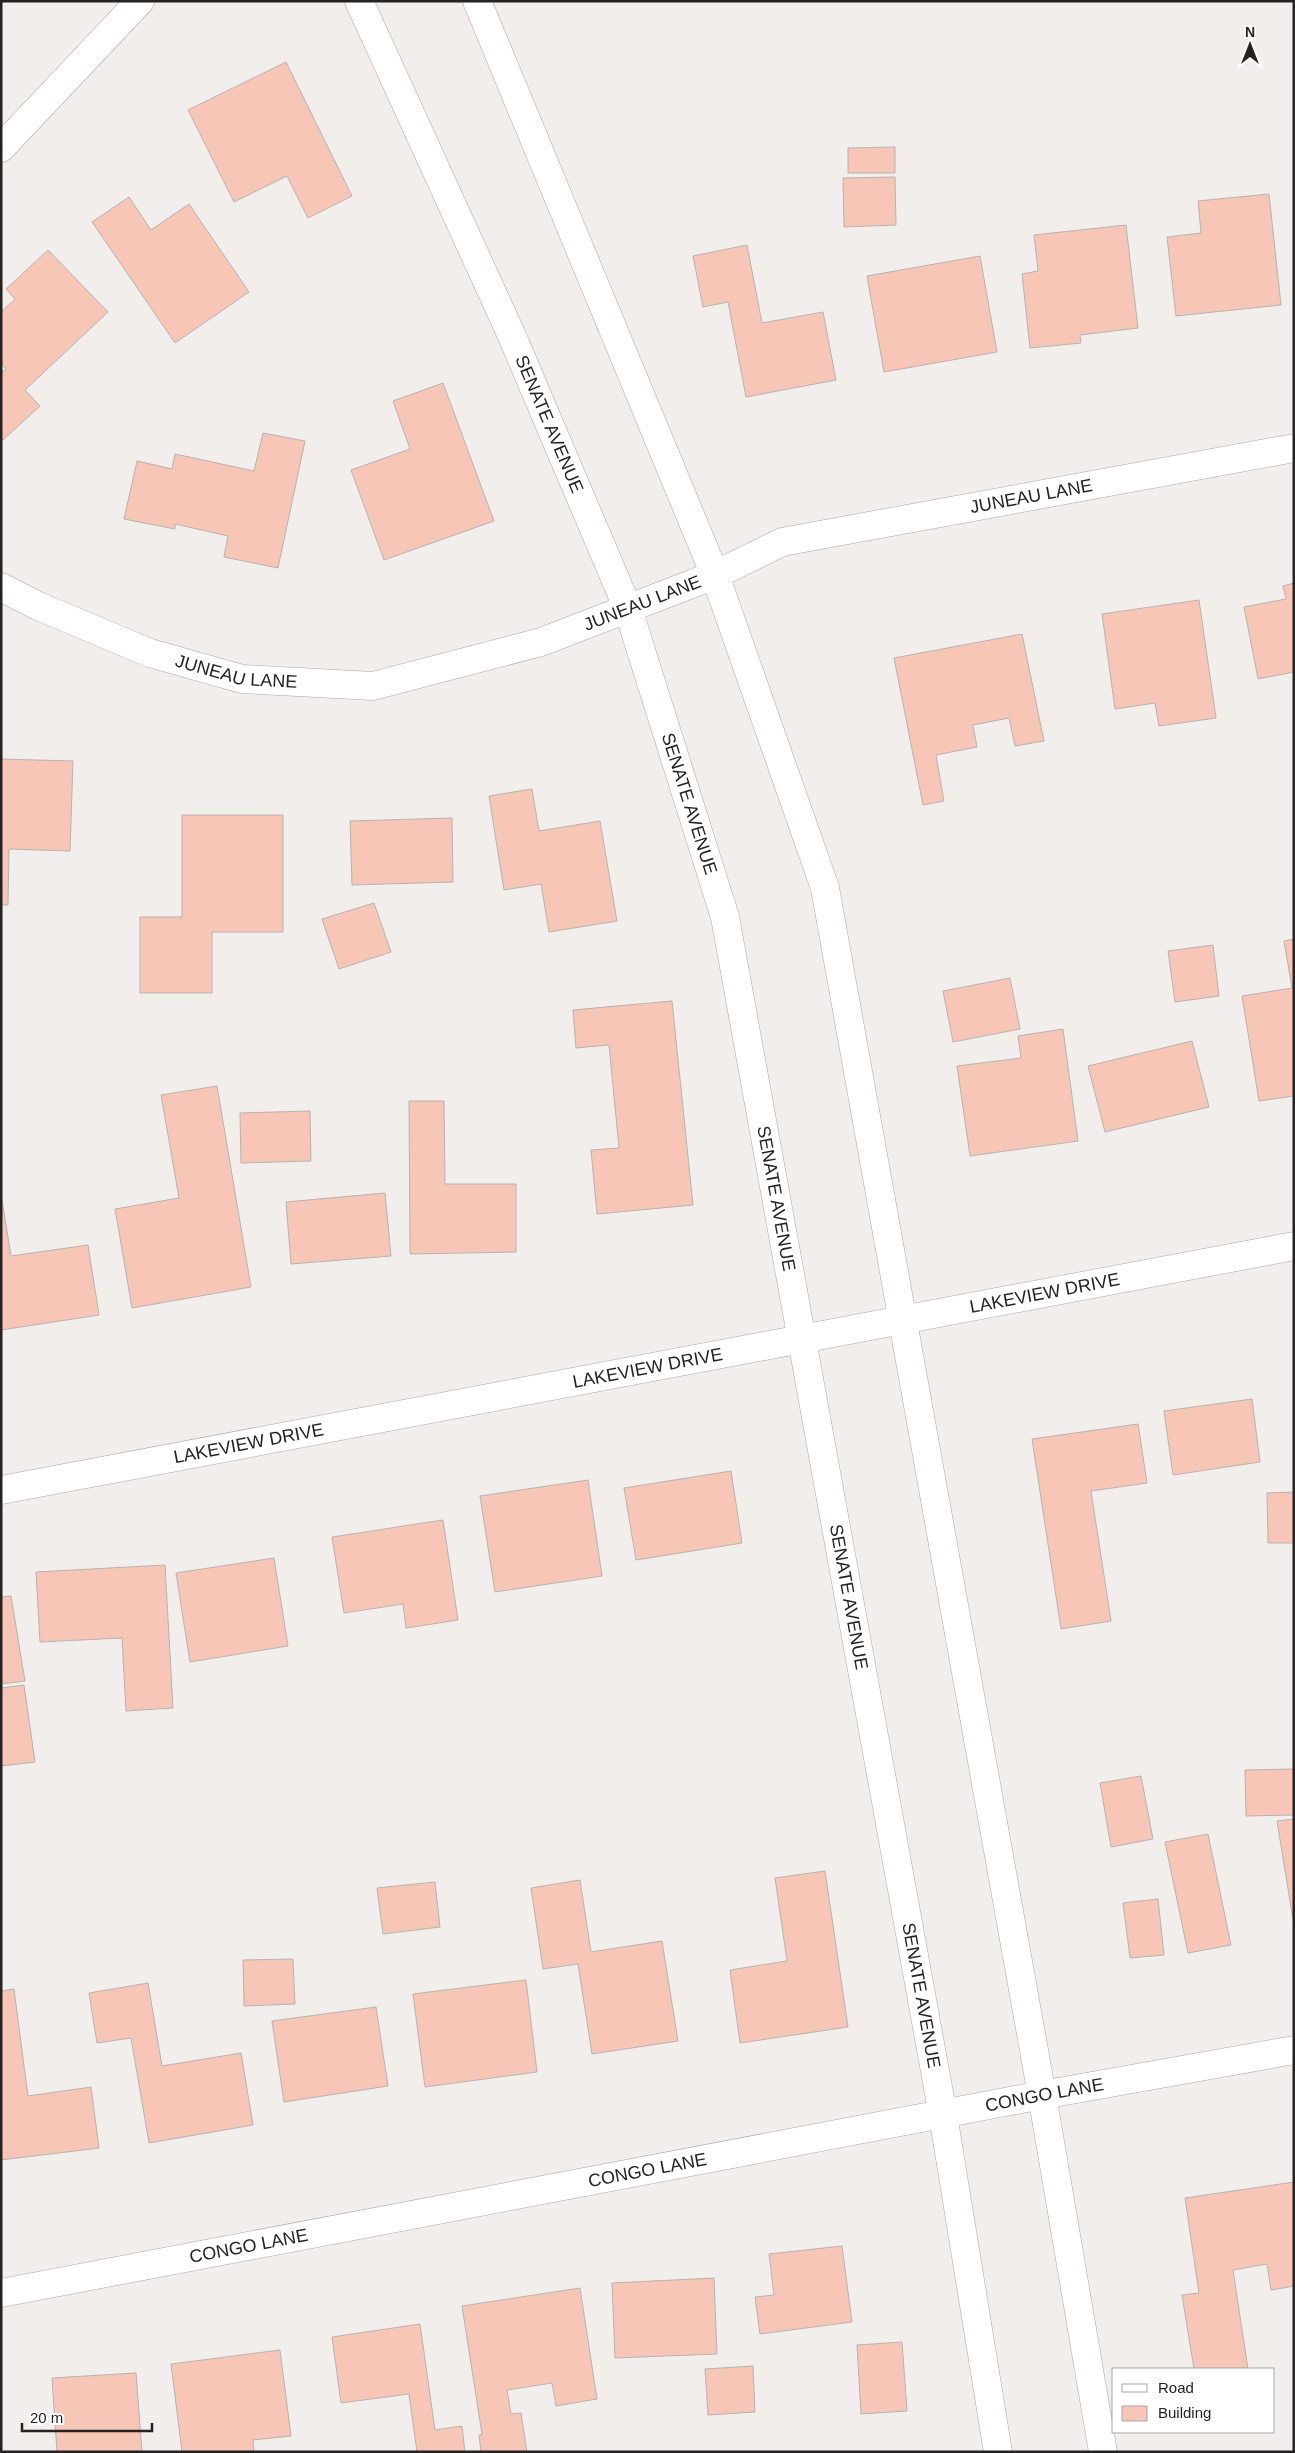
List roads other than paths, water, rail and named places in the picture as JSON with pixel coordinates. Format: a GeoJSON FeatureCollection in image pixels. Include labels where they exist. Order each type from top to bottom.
{"type":"FeatureCollection","features":[{"type":"Feature","properties":{"kind":"street"},"geometry":{"type":"LineString","coordinates":[[1,148],[140,1]]}},
{"type":"Feature","properties":{"kind":"street","name":"SENATE AVENUE"},"geometry":{"type":"LineString","coordinates":[[359,1],[512,336],[628,609],[725,917],[943,2115],[998,2452]]}},
{"type":"Feature","properties":{"kind":"street"},"geometry":{"type":"LineString","coordinates":[[477,1],[715,575],[824,888],[1042,2095],[1102,2452]]}},
{"type":"Feature","properties":{"kind":"street","name":"JUNEAU LANE"},"geometry":{"type":"LineString","coordinates":[[1,587],[38,606],[150,652],[242,679],[373,686],[541,642],[715,575],[782,542],[1294,448]]}},
{"type":"Feature","properties":{"kind":"street","name":"LAKEVIEW DRIVE"},"geometry":{"type":"LineString","coordinates":[[1,1490],[1294,1246]]}},
{"type":"Feature","properties":{"kind":"street","name":"CONGO LANE"},"geometry":{"type":"LineString","coordinates":[[1,2293],[1042,2095],[1294,2050]]}}]}
